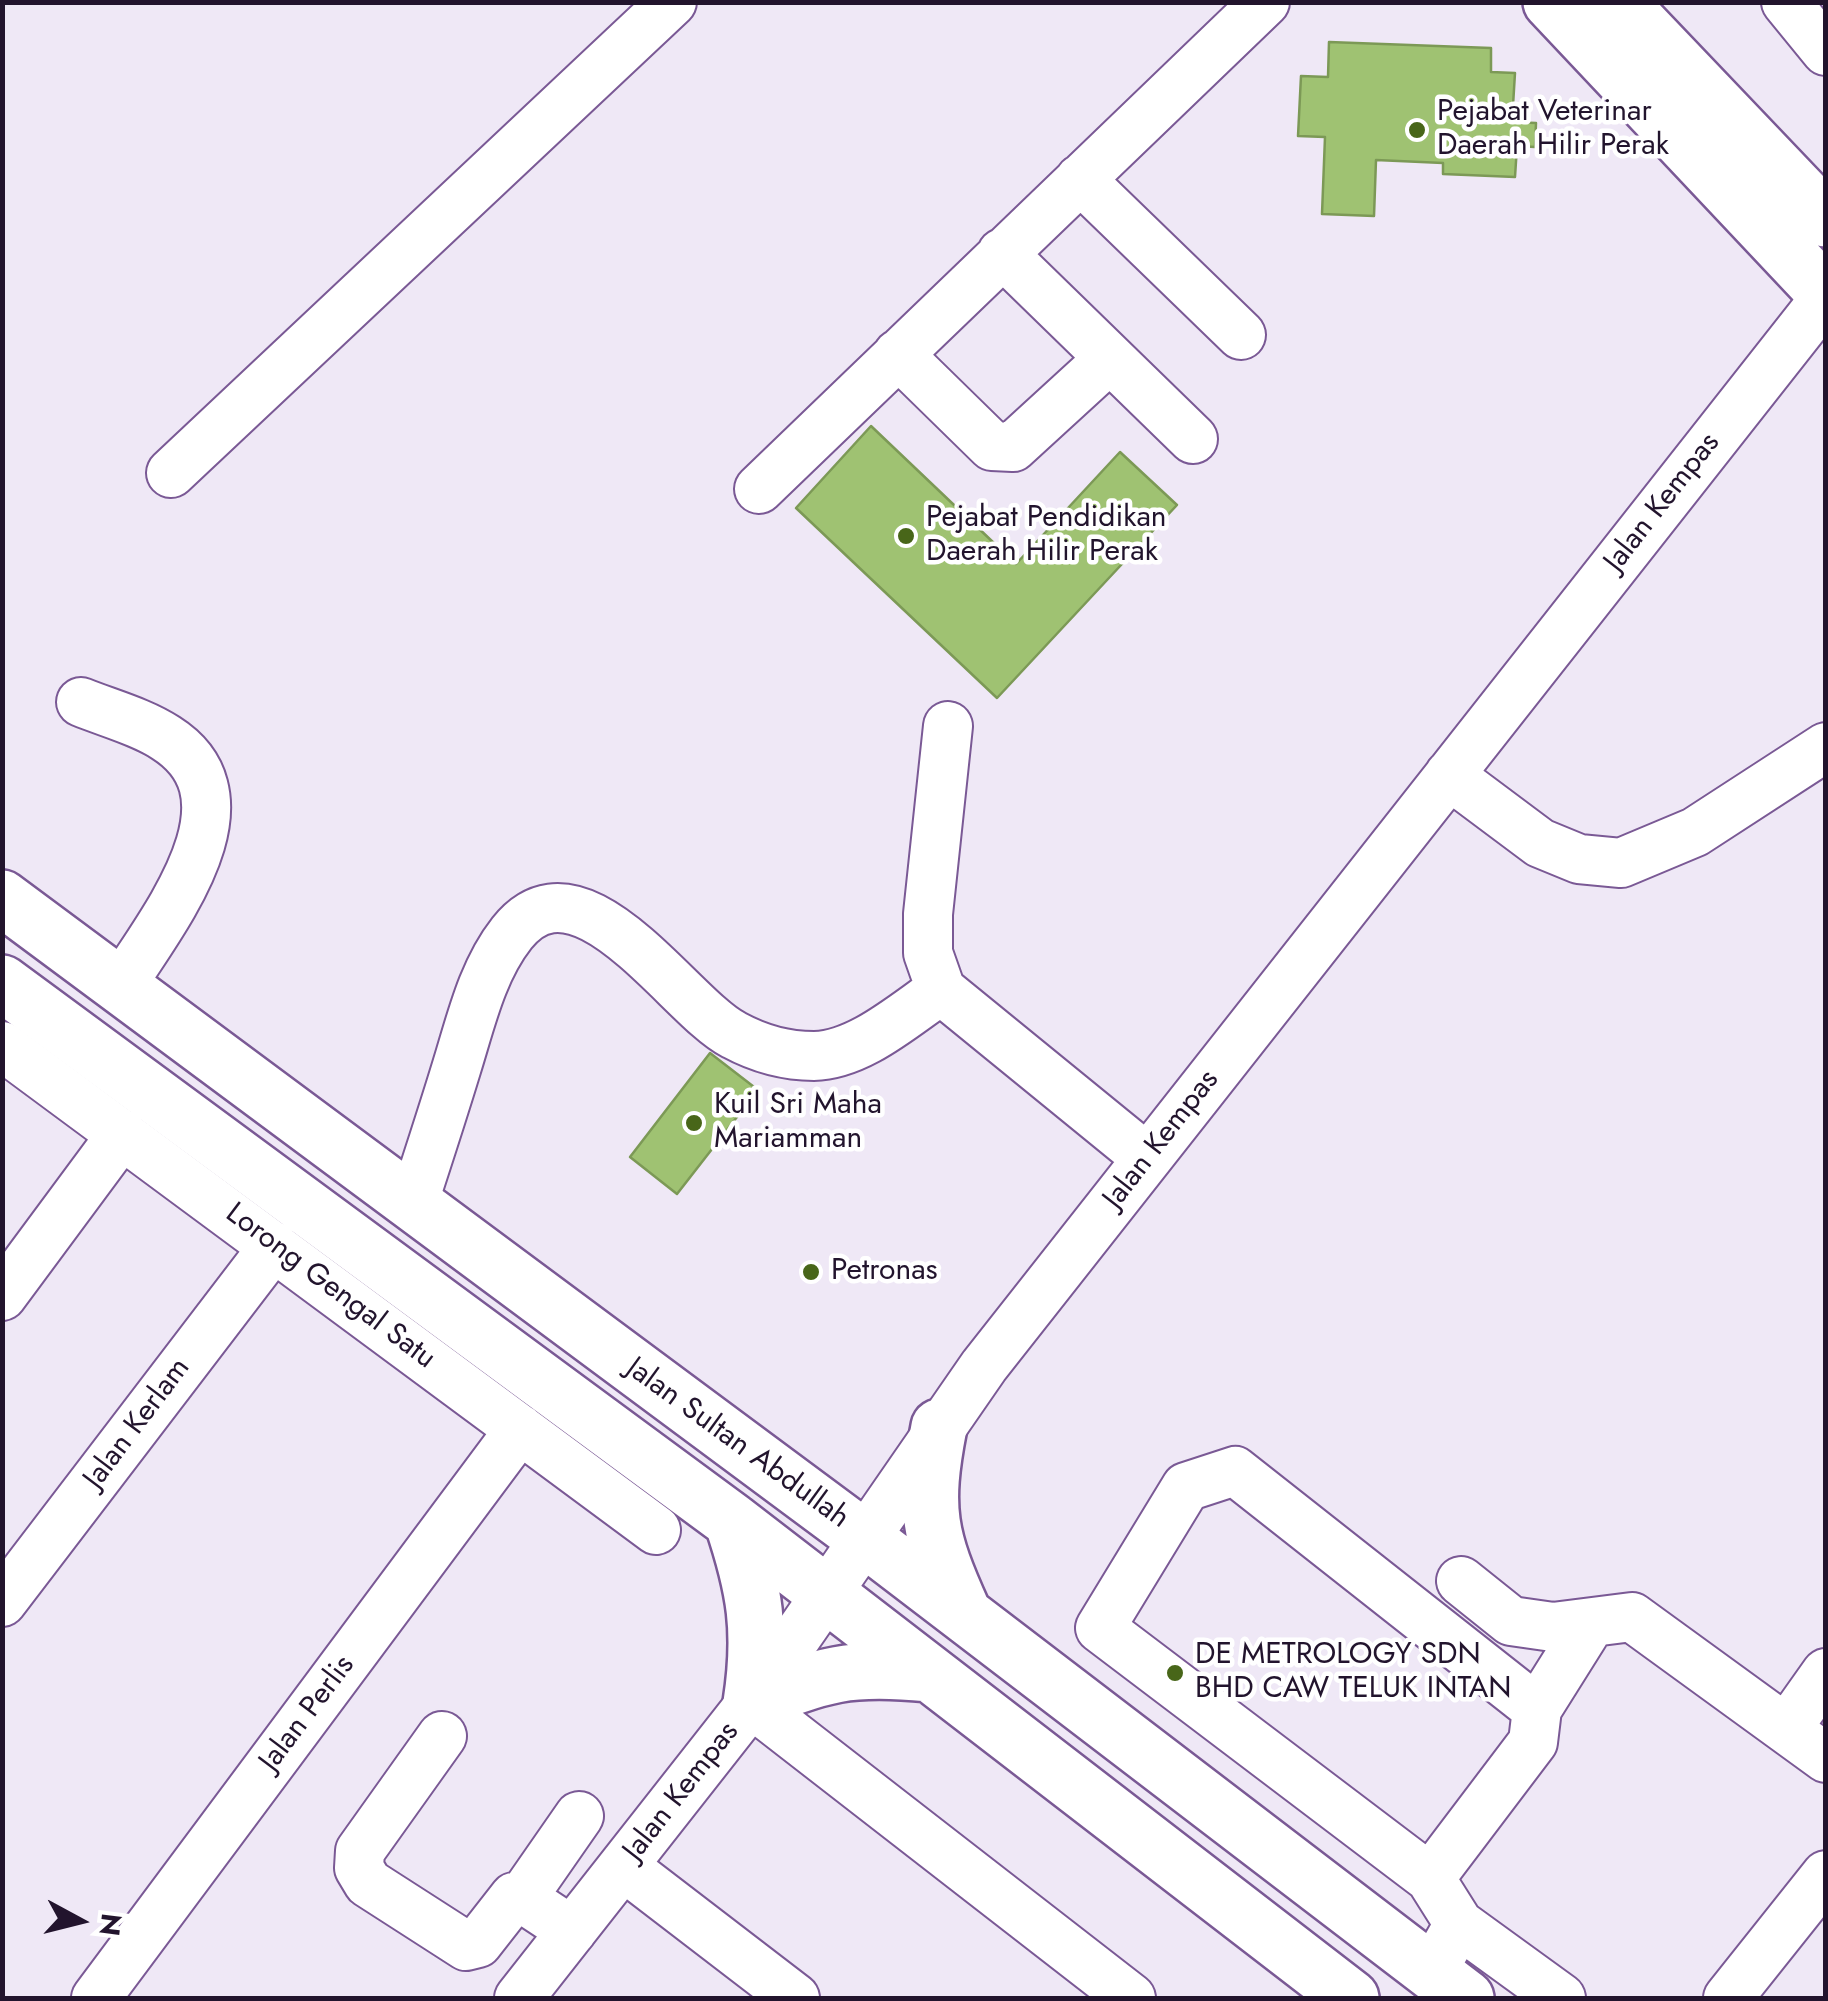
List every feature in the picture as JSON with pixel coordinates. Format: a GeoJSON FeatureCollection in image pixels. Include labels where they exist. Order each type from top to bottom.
{"type":"FeatureCollection","features":[{"type":"Feature","properties":{"kind":"main road"},"geometry":{"type":"LineString","coordinates":[[1551,2],[1826,295]]}},
{"type":"Feature","properties":{"kind":"main road"},"geometry":{"type":"LineString","coordinates":[[1619,2],[1826,219]]}},
{"type":"Feature","properties":{"kind":"main road","name":"Jalan Sultan Abdullah"},"geometry":{"type":"LineString","coordinates":[[22,912],[864,1538],[1448,1985]]}},
{"type":"Feature","properties":{"kind":"main road"},"geometry":{"type":"LineString","coordinates":[[2,982],[732,1522],[1351,1998]]}},
{"type":"Feature","properties":{"kind":"main road"},"geometry":{"type":"LineString","coordinates":[[939,1428],[930,1476],[929,1515],[936,1553],[963,1613]]}},
{"type":"Feature","properties":{"kind":"main road"},"geometry":{"type":"LineString","coordinates":[[732,1522],[757,1607],[759,1652],[751,1703],[834,1673],[868,1668],[928,1674]]}},
{"type":"Feature","properties":{"kind":"street"},"geometry":{"type":"LineString","coordinates":[[172,473],[672,2]]}},
{"type":"Feature","properties":{"kind":"street"},"geometry":{"type":"LineString","coordinates":[[759,489],[1265,2]]}},
{"type":"Feature","properties":{"kind":"street"},"geometry":{"type":"LineString","coordinates":[[1786,2],[1826,51]]}},
{"type":"Feature","properties":{"kind":"street"},"geometry":{"type":"LineString","coordinates":[[1080,178],[1241,335]]}},
{"type":"Feature","properties":{"kind":"street"},"geometry":{"type":"LineString","coordinates":[[1002,253],[1193,439]]}},
{"type":"Feature","properties":{"kind":"street","name":"Jalan Kempas"},"geometry":{"type":"LineString","coordinates":[[519,1998],[751,1703],[939,1428],[1826,295]]}},
{"type":"Feature","properties":{"kind":"street"},"geometry":{"type":"LineString","coordinates":[[898,354],[992,446],[1004,450],[1013,447],[1108,360]]}},
{"type":"Feature","properties":{"kind":"street"},"geometry":{"type":"LineString","coordinates":[[81,702],[167,738],[193,765],[207,800],[205,835],[184,885],[121,986]]}},
{"type":"Feature","properties":{"kind":"street"},"geometry":{"type":"LineString","coordinates":[[948,726],[928,914],[928,953],[941,990],[1147,1158]]}},
{"type":"Feature","properties":{"kind":"street"},"geometry":{"type":"LineString","coordinates":[[1450,775],[1540,843],[1579,859],[1621,862],[1695,832],[1826,747]]}},
{"type":"Feature","properties":{"kind":"street"},"geometry":{"type":"LineString","coordinates":[[413,1204],[483,982],[514,930],[546,910],[583,912],[616,931],[730,1034],[774,1052],[817,1056],[862,1042],[941,990]]}},
{"type":"Feature","properties":{"kind":"street"},"geometry":{"type":"LineString","coordinates":[[2,982],[22,912]]}},
{"type":"Feature","properties":{"kind":"street","name":"Lorong Gengal Satu"},"geometry":{"type":"LineString","coordinates":[[2,1046],[656,1530]]}},
{"type":"Feature","properties":{"kind":"street"},"geometry":{"type":"LineString","coordinates":[[2,1296],[122,1134]]}},
{"type":"Feature","properties":{"kind":"street","name":"Jalan Kerlam"},"geometry":{"type":"LineString","coordinates":[[2,1602],[274,1246]]}},
{"type":"Feature","properties":{"kind":"street","name":"Jalan Perlis"},"geometry":{"type":"LineString","coordinates":[[96,1998],[520,1429]]}},
{"type":"Feature","properties":{"kind":"street"},"geometry":{"type":"LineString","coordinates":[[1537,1709],[1235,1471],[1186,1488],[1100,1628],[1430,1878],[1459,1924],[1561,1998]]}},
{"type":"Feature","properties":{"kind":"street"},"geometry":{"type":"LineString","coordinates":[[1461,1581],[1511,1621],[1553,1626],[1611,1620],[1787,1728],[1826,1758]]}},
{"type":"Feature","properties":{"kind":"street"},"geometry":{"type":"LineString","coordinates":[[1430,1878],[1533,1742],[1537,1709],[1611,1620]]}},
{"type":"Feature","properties":{"kind":"street"},"geometry":{"type":"LineString","coordinates":[[1787,1728],[1826,1673]]}},
{"type":"Feature","properties":{"kind":"street"},"geometry":{"type":"LineString","coordinates":[[751,1703],[1078,1983],[1131,1998]]}},
{"type":"Feature","properties":{"kind":"street"},"geometry":{"type":"LineString","coordinates":[[442,1736],[360,1851],[359,1868],[368,1883],[466,1946],[478,1943],[506,1902],[522,1898],[579,1816]]}},
{"type":"Feature","properties":{"kind":"street"},"geometry":{"type":"LineString","coordinates":[[623,1866],[795,1998]]}},
{"type":"Feature","properties":{"kind":"street"},"geometry":{"type":"LineString","coordinates":[[1728,1998],[1826,1875]]}},
{"type":"Feature","properties":{"kind":"street"},"geometry":{"type":"LineString","coordinates":[[522,1898],[572,1931]]}},
{"type":"Feature","properties":{"kind":"street"},"geometry":{"type":"LineString","coordinates":[[1448,1985],[1459,1924]]}},
{"type":"Feature","properties":{"kind":"building","name":"Pejabat Veterinar Daerah Hilir Perak"},"geometry":{"type":"Polygon","coordinates":[[[1329,42],[1491,48],[1491,72],[1515,73],[1512,122],[1536,123],[1535,147],[1517,146],[1515,177],[1443,174],[1443,163],[1376,160],[1374,216],[1322,214],[1325,137],[1298,136],[1301,76],[1328,77],[1329,42]]]}},
{"type":"Feature","properties":{"kind":"building","name":"Pejabat Pendidikan Daerah Hilir Perak"},"geometry":{"type":"Polygon","coordinates":[[[871,426],[1016,564],[1120,452],[1177,505],[997,698],[796,508],[871,426]]]}},
{"type":"Feature","properties":{"kind":"building","name":"Kuil Sri Maha Mariamman"},"geometry":{"type":"Polygon","coordinates":[[[710,1053],[758,1090],[677,1194],[630,1157],[710,1053]]]}},
{"type":"Feature","properties":{"kind":"place","name":"Pejabat Veterinar Daerah Hilir Perak"},"geometry":{"type":"Point","coordinates":[1417,130]}},
{"type":"Feature","properties":{"kind":"place","name":"Pejabat Pendidikan Daerah Hilir Perak"},"geometry":{"type":"Point","coordinates":[906,536]}},
{"type":"Feature","properties":{"kind":"place","name":"Kuil Sri Maha Mariamman"},"geometry":{"type":"Point","coordinates":[694,1123]}},
{"type":"Feature","properties":{"kind":"place","name":"Petronas"},"geometry":{"type":"Point","coordinates":[811,1272]}},
{"type":"Feature","properties":{"kind":"place","name":"DE METROLOGY SDN BHD CAW TELUK INTAN"},"geometry":{"type":"Point","coordinates":[1175,1673]}}]}
